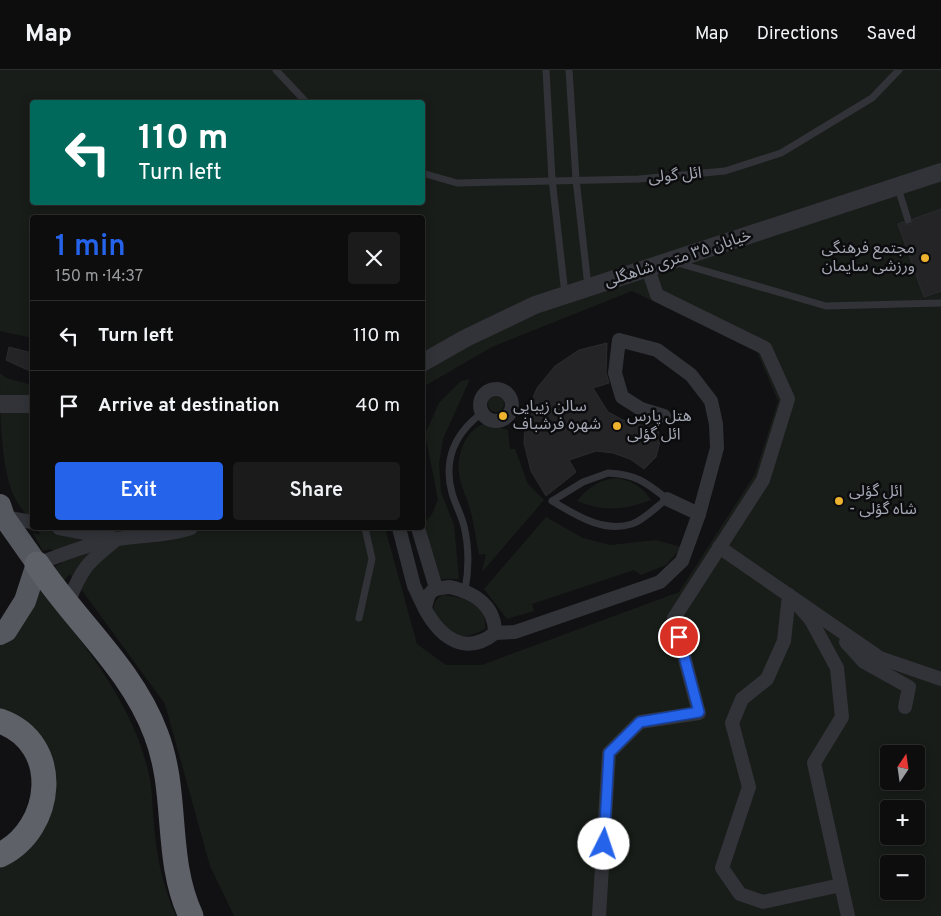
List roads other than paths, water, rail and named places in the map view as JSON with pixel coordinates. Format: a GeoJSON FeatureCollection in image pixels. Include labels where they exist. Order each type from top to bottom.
{"type":"FeatureCollection","features":[{"type":"Feature","properties":{"kind":"highway"},"geometry":{"type":"LineString","coordinates":[[2,511],[37,564],[141,701],[156,734],[169,775],[177,872],[190,916]]}},
{"type":"Feature","properties":{"kind":"highway"},"geometry":{"type":"LineString","coordinates":[[0,634],[6,632],[25,601],[37,564]]}},
{"type":"Feature","properties":{"kind":"highway"},"geometry":{"type":"LineString","coordinates":[[0,721],[16,726],[33,742],[42,764],[44,789],[38,812],[28,833],[8,852],[0,855]]}},
{"type":"Feature","properties":{"kind":"street","name":"خیابان ۳۵ متری شاهگلی"},"geometry":{"type":"LineString","coordinates":[[425,361],[466,338],[535,305],[941,172]]}},
{"type":"Feature","properties":{"kind":"street"},"geometry":{"type":"LineString","coordinates":[[599,916],[609,753],[640,722],[699,712],[674,618],[763,480],[788,399],[764,348],[657,295],[648,268]]}},
{"type":"Feature","properties":{"kind":"street"},"geometry":{"type":"LineString","coordinates":[[400,530],[414,586],[434,626],[450,639],[468,644],[484,641],[495,633],[515,632],[660,582],[682,561],[699,514],[717,448],[716,424],[711,401],[691,375],[657,350],[619,340],[616,373],[622,397],[641,410],[664,416]]}},
{"type":"Feature","properties":{"kind":"street"},"geometry":{"type":"LineString","coordinates":[[0,404],[30,404]]}},
{"type":"Feature","properties":{"kind":"street"},"geometry":{"type":"LineString","coordinates":[[667,499],[699,514]]}},
{"type":"Feature","properties":{"kind":"street"},"geometry":{"type":"LineString","coordinates":[[2,511],[30,521]]}},
{"type":"Feature","properties":{"kind":"street"},"geometry":{"type":"LineString","coordinates":[[70,530],[117,539]]}},
{"type":"Feature","properties":{"kind":"street"},"geometry":{"type":"LineString","coordinates":[[37,564],[74,550],[117,539],[172,534],[185,530]]}},
{"type":"Feature","properties":{"kind":"street"},"geometry":{"type":"LineString","coordinates":[[419,530],[436,588]]}},
{"type":"Feature","properties":{"kind":"street"},"geometry":{"type":"LineString","coordinates":[[68,604],[78,577],[92,559],[117,539]]}},
{"type":"Feature","properties":{"kind":"street"},"geometry":{"type":"LineString","coordinates":[[719,547],[880,658],[941,679]]}},
{"type":"Feature","properties":{"kind":"street"},"geometry":{"type":"LineString","coordinates":[[425,609],[427,596],[436,588],[450,587],[465,590],[482,601],[495,618],[495,633]]}},
{"type":"Feature","properties":{"kind":"street"},"geometry":{"type":"LineString","coordinates":[[789,594],[784,641],[767,679],[742,699],[732,722],[749,787],[722,868],[740,894],[762,902],[841,885]]}},
{"type":"Feature","properties":{"kind":"street"},"geometry":{"type":"LineString","coordinates":[[789,594],[811,620],[837,668],[842,717],[814,763],[848,916]]}},
{"type":"Feature","properties":{"kind":"street"},"geometry":{"type":"LineString","coordinates":[[825,620],[864,662],[909,687],[905,707]]}},
{"type":"Feature","properties":{"kind":"lane"},"geometry":{"type":"LineString","coordinates":[[276,70],[304,100]]}},
{"type":"Feature","properties":{"kind":"lane"},"geometry":{"type":"LineString","coordinates":[[546,70],[552,180],[565,296]]}},
{"type":"Feature","properties":{"kind":"lane"},"geometry":{"type":"LineString","coordinates":[[569,70],[576,179],[588,288]]}},
{"type":"Feature","properties":{"kind":"lane","name":"ائل گولی"},"geometry":{"type":"LineString","coordinates":[[425,174],[457,183],[639,179],[717,172],[781,153],[872,98],[899,70]]}},
{"type":"Feature","properties":{"kind":"lane"},"geometry":{"type":"LineString","coordinates":[[898,187],[908,220]]}},
{"type":"Feature","properties":{"kind":"lane"},"geometry":{"type":"LineString","coordinates":[[671,261],[826,306],[941,304]]}},
{"type":"Feature","properties":{"kind":"lane"},"geometry":{"type":"LineString","coordinates":[[465,590],[468,574],[468,551],[464,525],[452,493],[449,470],[454,446],[467,424],[482,414]]}},
{"type":"Feature","properties":{"kind":"lane"},"geometry":{"type":"LineString","coordinates":[[608,473],[627,474],[645,482],[667,499],[633,524],[613,526],[589,522],[552,501],[583,482],[608,473]]}},
{"type":"Feature","properties":{"kind":"lane"},"geometry":{"type":"LineString","coordinates":[[359,618],[372,559],[365,530]]}},
{"type":"Feature","properties":{"kind":"place","name":"مجتمع فرهنگی ورزشی سایمان"},"geometry":{"type":"Point","coordinates":[925,258]}},
{"type":"Feature","properties":{"kind":"place","name":"سالن زیبایی شهره فرشباف"},"geometry":{"type":"Point","coordinates":[503,416]}},
{"type":"Feature","properties":{"kind":"place","name":"هتل پارس ائل گؤلی"},"geometry":{"type":"Point","coordinates":[617,426]}},
{"type":"Feature","properties":{"kind":"place","name":"ائل گؤلی - شاه گؤلی"},"geometry":{"type":"Point","coordinates":[839,501]}}]}
